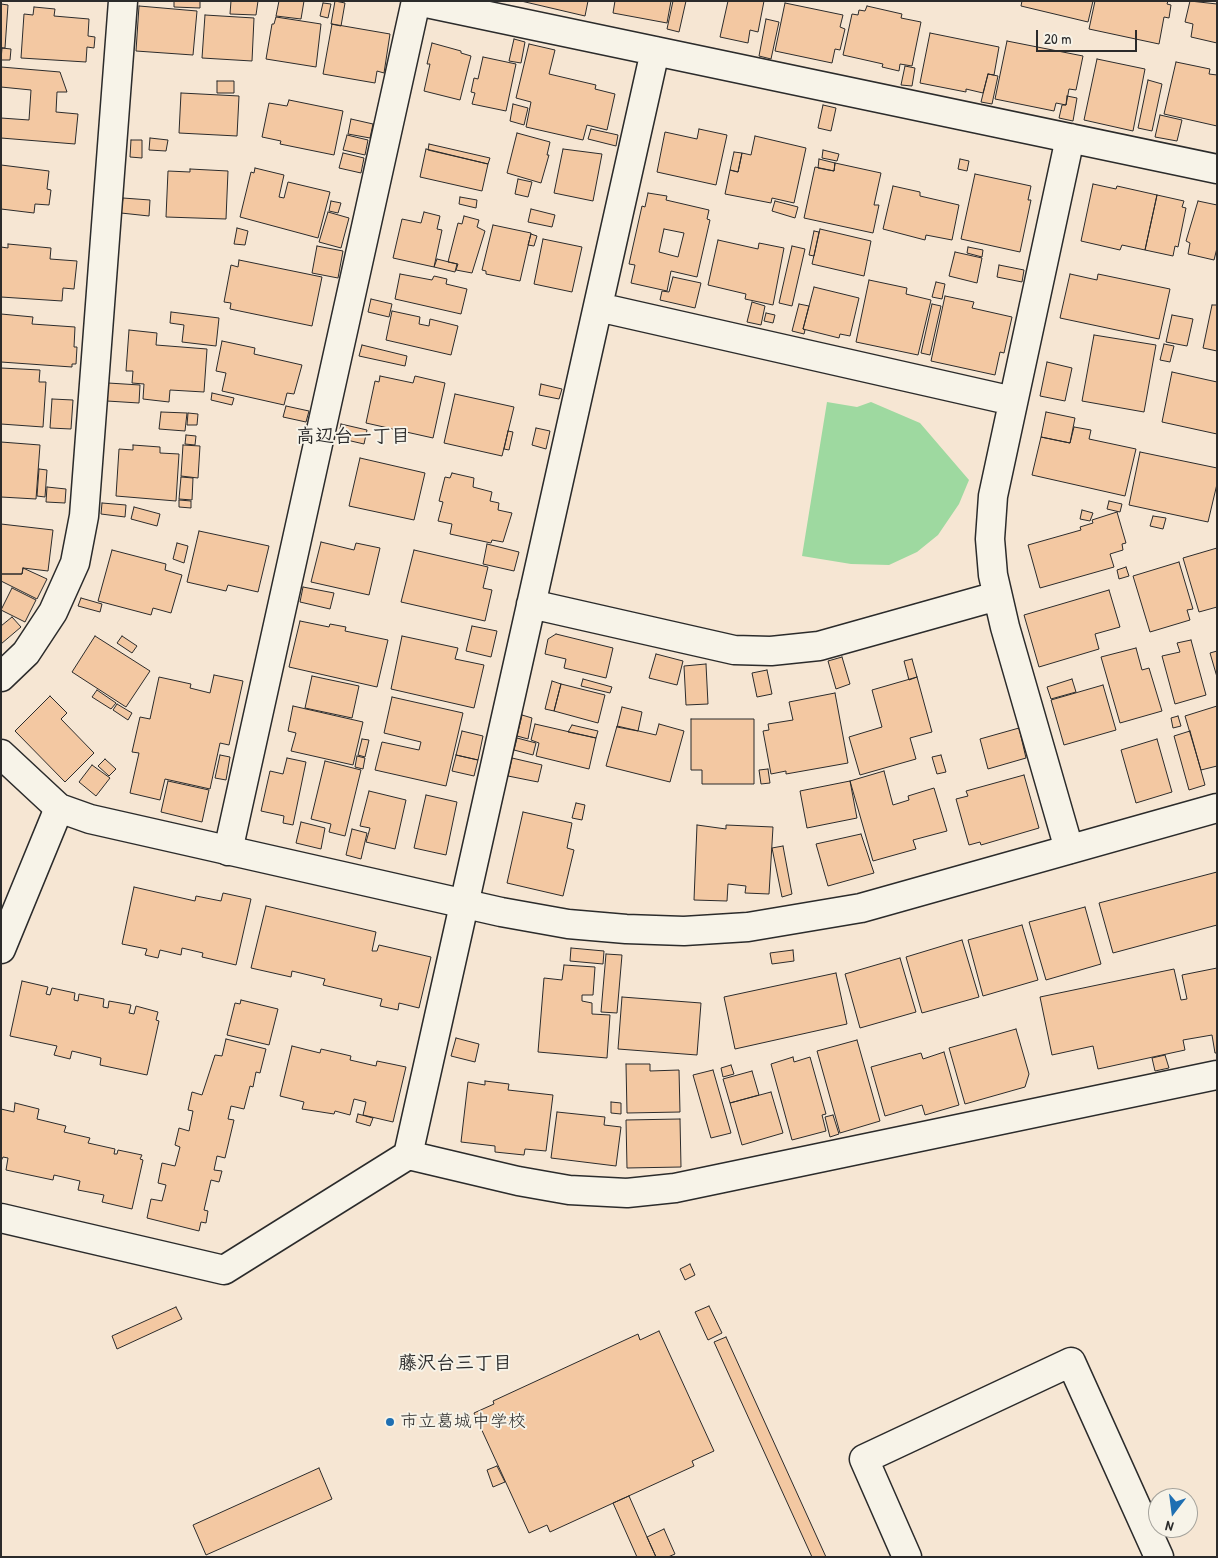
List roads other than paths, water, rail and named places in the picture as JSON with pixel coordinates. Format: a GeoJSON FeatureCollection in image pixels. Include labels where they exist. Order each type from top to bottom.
{"type":"FeatureCollection","features":[{"type":"Feature","properties":{"kind":"street"},"geometry":{"type":"LineString","coordinates":[[1,677],[26,653],[53,612],[75,563],[84,516],[123,1]]}},
{"type":"Feature","properties":{"kind":"street"},"geometry":{"type":"LineString","coordinates":[[228,850],[417,1],[1217,169]]}},
{"type":"Feature","properties":{"kind":"street"},"geometry":{"type":"LineString","coordinates":[[408,1155],[655,51]]}},
{"type":"Feature","properties":{"kind":"street"},"geometry":{"type":"LineString","coordinates":[[1069,849],[998,596],[993,574],[990,539],[993,496],[1070,138]]}},
{"type":"Feature","properties":{"kind":"street"},"geometry":{"type":"LineString","coordinates":[[598,307],[1013,402]]}},
{"type":"Feature","properties":{"kind":"street"},"geometry":{"type":"LineString","coordinates":[[531,604],[734,650],[771,652],[819,646],[998,596]]}},
{"type":"Feature","properties":{"kind":"street"},"geometry":{"type":"LineString","coordinates":[[1,754],[59,808],[90,819],[464,904],[568,924],[616,928],[684,930],[748,927],[861,908],[1217,808]]}},
{"type":"Feature","properties":{"kind":"street"},"geometry":{"type":"LineString","coordinates":[[1,949],[59,808]]}},
{"type":"Feature","properties":{"kind":"street"},"geometry":{"type":"LineString","coordinates":[[1,1218],[224,1270],[408,1155],[518,1181],[569,1190],[627,1193],[675,1188],[1217,1075]]}},
{"type":"Feature","properties":{"kind":"street"},"geometry":{"type":"LineString","coordinates":[[907,1557],[864,1459],[1071,1362],[1159,1557]]}},
{"type":"Feature","properties":{"kind":"place","name":"市立葛城中学校"},"geometry":{"type":"Point","coordinates":[390,1422]}},
{"type":"Feature","properties":{"kind":"district","name":"高辺台一丁目"},"geometry":{"type":"Point","coordinates":[353,437]}},
{"type":"Feature","properties":{"kind":"district","name":"藤沢台三丁目"},"geometry":{"type":"Point","coordinates":[455,1364]}}]}
